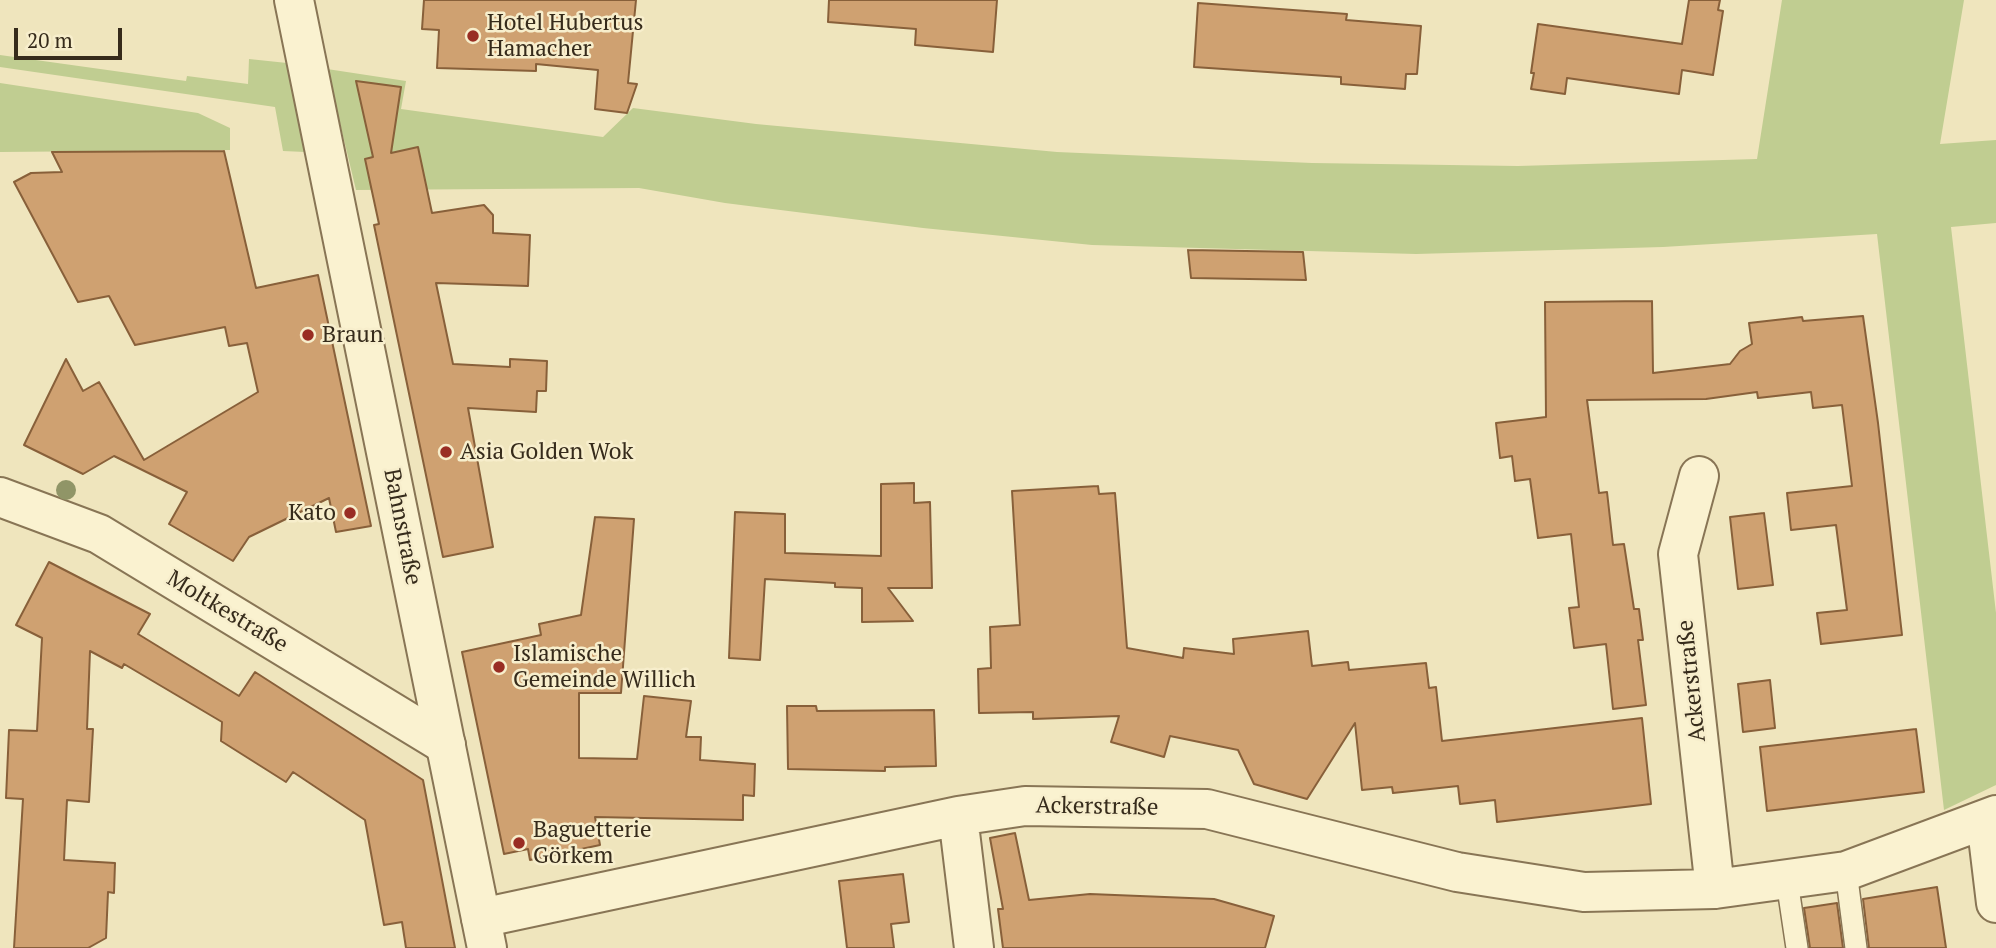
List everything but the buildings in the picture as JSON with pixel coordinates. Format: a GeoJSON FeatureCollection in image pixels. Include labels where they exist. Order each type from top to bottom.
{"type":"FeatureCollection","features":[{"type":"Feature","properties":{"kind":"street","name":"Bahnstraße"},"geometry":{"type":"LineString","coordinates":[[294,0],[484,933]]}},
{"type":"Feature","properties":{"kind":"street","name":"Ackerstraße"},"geometry":{"type":"LineString","coordinates":[[1699,476],[1678,554],[1715,889]]}},
{"type":"Feature","properties":{"kind":"street","name":"Moltkestraße"},"geometry":{"type":"LineString","coordinates":[[0,502],[99,534],[446,745]]}},
{"type":"Feature","properties":{"kind":"street","name":"Ackerstraße"},"geometry":{"type":"LineString","coordinates":[[484,933],[958,816],[1025,806],[1207,808],[1457,873],[1584,892],[1715,889],[1846,871],[1991,818]]}},
{"type":"Feature","properties":{"kind":"street"},"geometry":{"type":"LineString","coordinates":[[958,816],[974,948]]}},
{"type":"Feature","properties":{"kind":"street"},"geometry":{"type":"LineString","coordinates":[[1991,818],[1996,903]]}},
{"type":"Feature","properties":{"kind":"lane"},"geometry":{"type":"LineString","coordinates":[[1846,871],[1856,948]]}},
{"type":"Feature","properties":{"kind":"lane"},"geometry":{"type":"LineString","coordinates":[[1787,881],[1797,948]]}},
{"type":"Feature","properties":{"kind":"green space"},"geometry":{"type":"Polygon","coordinates":[[[1782,0],[1964,0],[1940,144],[1996,140],[1996,223],[1951,227],[1996,613],[1996,785],[1944,810],[1877,234],[1663,247],[1416,254],[1092,245],[923,228],[725,203],[639,188],[356,190],[327,69],[406,81],[401,109],[603,137],[633,108],[756,124],[1057,152],[1312,163],[1518,166],[1757,159],[1782,0]]]}},
{"type":"Feature","properties":{"kind":"green space"},"geometry":{"type":"Polygon","coordinates":[[[0,55],[186,81],[187,76],[248,84],[249,59],[287,63],[305,152],[283,151],[275,107],[0,67],[0,55]]]}},
{"type":"Feature","properties":{"kind":"green space"},"geometry":{"type":"Polygon","coordinates":[[[0,83],[198,113],[230,128],[230,150],[0,152],[0,83]]]}},
{"type":"Feature","properties":{"kind":"place","name":"Hotel Hubertus Hamacher"},"geometry":{"type":"Point","coordinates":[473,36]}},
{"type":"Feature","properties":{"kind":"place","name":"Braun"},"geometry":{"type":"Point","coordinates":[308,335]}},
{"type":"Feature","properties":{"kind":"place","name":"Asia Golden Wok"},"geometry":{"type":"Point","coordinates":[446,452]}},
{"type":"Feature","properties":{"kind":"place","name":"Kato"},"geometry":{"type":"Point","coordinates":[350,513]}},
{"type":"Feature","properties":{"kind":"place","name":"Islamische Gemeinde Willich"},"geometry":{"type":"Point","coordinates":[499,667]}},
{"type":"Feature","properties":{"kind":"place","name":"Baguetterie Görkem"},"geometry":{"type":"Point","coordinates":[519,843]}}]}
